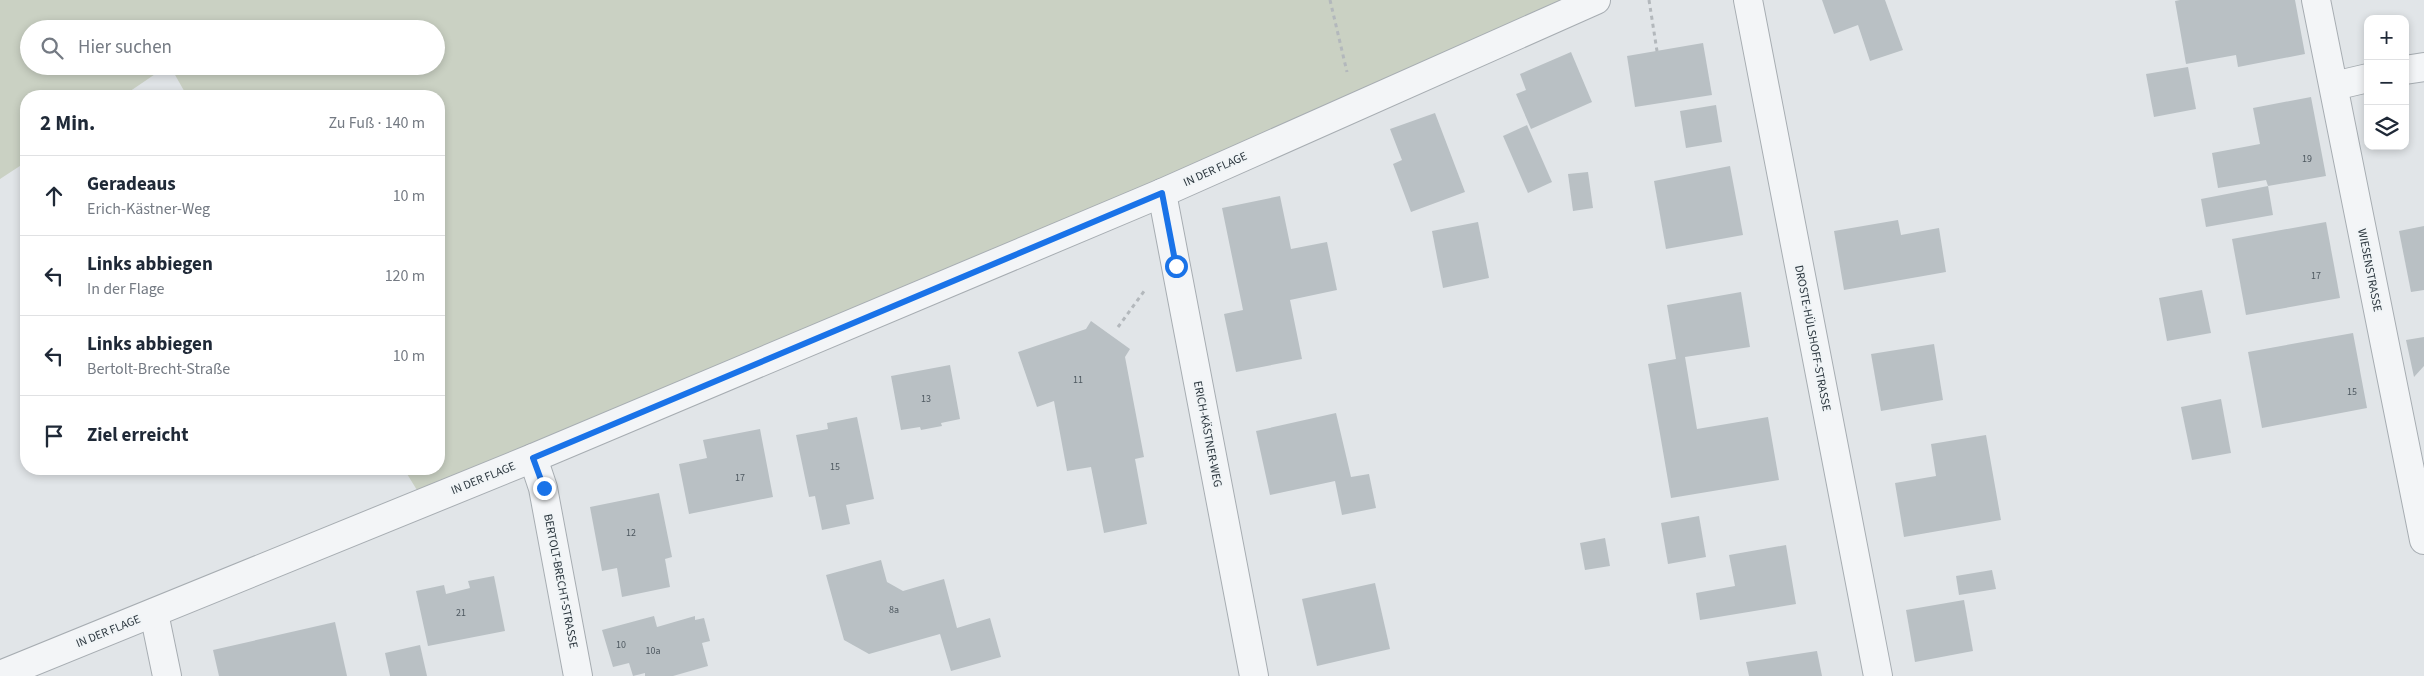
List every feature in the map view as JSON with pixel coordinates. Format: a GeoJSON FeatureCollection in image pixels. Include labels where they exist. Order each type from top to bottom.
{"type":"FeatureCollection","features":[{"type":"Feature","properties":{"kind":"street","name":"IN DER FLAGE"},"geometry":{"type":"LineString","coordinates":[[0,675],[533,458],[1162,193],[1596,0]]}},
{"type":"Feature","properties":{"kind":"street","name":"DROSTE-HÜLSHOFF-STRASSE"},"geometry":{"type":"LineString","coordinates":[[1748,0],[1878,676]]}},
{"type":"Feature","properties":{"kind":"street","name":"WIESENSTRASSE"},"geometry":{"type":"LineString","coordinates":[[2316,0],[2424,540]]}},
{"type":"Feature","properties":{"kind":"street"},"geometry":{"type":"LineString","coordinates":[[2409,69],[2424,67]]}},
{"type":"Feature","properties":{"kind":"street"},"geometry":{"type":"LineString","coordinates":[[2334,86],[2364,79]]}},
{"type":"Feature","properties":{"kind":"street","name":"ERICH-KÄSTNER-WEG"},"geometry":{"type":"LineString","coordinates":[[1162,193],[1254,676]]}},
{"type":"Feature","properties":{"kind":"street","name":"BERTOLT-BRECHT-STRASSE"},"geometry":{"type":"LineString","coordinates":[[533,458],[544,488],[578,676]]}},
{"type":"Feature","properties":{"kind":"street"},"geometry":{"type":"LineString","coordinates":[[154,613],[167,676]]}},
{"type":"Feature","properties":{"kind":"path"},"geometry":{"type":"LineString","coordinates":[[1330,0],[1355,107]]}},
{"type":"Feature","properties":{"kind":"path"},"geometry":{"type":"LineString","coordinates":[[1649,0],[1657,51]]}},
{"type":"Feature","properties":{"kind":"shaded area"},"geometry":{"type":"Polygon","coordinates":[[[0,0],[1578,0],[420,495],[408,475],[445,475],[445,90],[184,90],[175,75],[445,75],[445,20],[20,20],[20,75],[154,75],[132,90],[20,90],[20,166],[0,179],[0,0]]]}},
{"type":"Feature","properties":{"kind":"building"},"geometry":{"type":"Polygon","coordinates":[[[1822,0],[1885,0],[1903,50],[1870,61],[1858,25],[1834,34],[1822,0]]]}},
{"type":"Feature","properties":{"kind":"building"},"geometry":{"type":"Polygon","coordinates":[[[2295,0],[2305,54],[2238,67],[2236,55],[2186,64],[2175,1],[2295,0]]]}},
{"type":"Feature","properties":{"kind":"building"},"geometry":{"type":"Polygon","coordinates":[[[1703,43],[1712,95],[1635,107],[1627,56],[1703,43]]]}},
{"type":"Feature","properties":{"kind":"building"},"geometry":{"type":"Polygon","coordinates":[[[1571,52],[1592,102],[1531,129],[1516,94],[1526,90],[1520,74],[1571,52]]]}},
{"type":"Feature","properties":{"kind":"building"},"geometry":{"type":"Polygon","coordinates":[[[2188,67],[2196,109],[2154,117],[2146,74],[2188,67]]]}},
{"type":"Feature","properties":{"kind":"building"},"geometry":{"type":"Polygon","coordinates":[[[2311,97],[2326,176],[2268,186],[2266,180],[2218,188],[2212,153],[2260,144],[2253,108],[2311,97]]]}},
{"type":"Feature","properties":{"kind":"building"},"geometry":{"type":"Polygon","coordinates":[[[1716,105],[1722,142],[1686,148],[1680,111],[1716,105]]]}},
{"type":"Feature","properties":{"kind":"building"},"geometry":{"type":"Polygon","coordinates":[[[1435,113],[1465,192],[1411,212],[1393,164],[1402,160],[1390,129],[1435,113]]]}},
{"type":"Feature","properties":{"kind":"building"},"geometry":{"type":"Polygon","coordinates":[[[1527,125],[1552,182],[1528,193],[1503,136],[1527,125]]]}},
{"type":"Feature","properties":{"kind":"building"},"geometry":{"type":"Polygon","coordinates":[[[1730,166],[1743,235],[1666,249],[1654,181],[1730,166]]]}},
{"type":"Feature","properties":{"kind":"building"},"geometry":{"type":"Polygon","coordinates":[[[1588,172],[1593,208],[1573,211],[1568,174],[1588,172]]]}},
{"type":"Feature","properties":{"kind":"building"},"geometry":{"type":"Polygon","coordinates":[[[2268,186],[2273,215],[2206,227],[2201,199],[2268,186]]]}},
{"type":"Feature","properties":{"kind":"building"},"geometry":{"type":"Polygon","coordinates":[[[1280,196],[1291,249],[1327,242],[1337,290],[1290,300],[1302,359],[1236,372],[1224,314],[1243,310],[1222,208],[1280,196]]]}},
{"type":"Feature","properties":{"kind":"building"},"geometry":{"type":"Polygon","coordinates":[[[1898,220],[1901,235],[1939,228],[1946,272],[1844,290],[1834,231],[1898,220]]]}},
{"type":"Feature","properties":{"kind":"building"},"geometry":{"type":"Polygon","coordinates":[[[1478,222],[1489,278],[1443,288],[1432,231],[1478,222]]]}},
{"type":"Feature","properties":{"kind":"building"},"geometry":{"type":"Polygon","coordinates":[[[2326,222],[2340,298],[2246,315],[2232,239],[2326,222]]]}},
{"type":"Feature","properties":{"kind":"building"},"geometry":{"type":"Polygon","coordinates":[[[2424,226],[2424,290],[2411,292],[2399,231],[2424,226]]]}},
{"type":"Feature","properties":{"kind":"building"},"geometry":{"type":"Polygon","coordinates":[[[2202,290],[2211,333],[2167,341],[2159,298],[2202,290]]]}},
{"type":"Feature","properties":{"kind":"building"},"geometry":{"type":"Polygon","coordinates":[[[1741,292],[1750,347],[1685,357],[1697,429],[1768,417],[1779,480],[1671,498],[1648,364],[1676,359],[1667,305],[1741,292]]]}},
{"type":"Feature","properties":{"kind":"building"},"geometry":{"type":"Polygon","coordinates":[[[1091,321],[1130,349],[1125,357],[1144,457],[1135,459],[1147,524],[1104,533],[1091,467],[1067,471],[1054,401],[1037,407],[1018,352],[1086,329],[1091,321]]]}},
{"type":"Feature","properties":{"kind":"building"},"geometry":{"type":"Polygon","coordinates":[[[2353,333],[2367,408],[2262,428],[2248,352],[2353,333]]]}},
{"type":"Feature","properties":{"kind":"building"},"geometry":{"type":"Polygon","coordinates":[[[2424,337],[2424,366],[2414,377],[2406,340],[2424,337]]]}},
{"type":"Feature","properties":{"kind":"building"},"geometry":{"type":"Polygon","coordinates":[[[1934,344],[1943,400],[1881,411],[1871,354],[1934,344]]]}},
{"type":"Feature","properties":{"kind":"building"},"geometry":{"type":"Polygon","coordinates":[[[950,365],[960,419],[941,423],[942,426],[921,430],[920,427],[901,430],[891,376],[950,365]]]}},
{"type":"Feature","properties":{"kind":"building"},"geometry":{"type":"Polygon","coordinates":[[[2221,399],[2231,453],[2192,460],[2181,407],[2221,399]]]}},
{"type":"Feature","properties":{"kind":"building"},"geometry":{"type":"Polygon","coordinates":[[[1336,413],[1351,477],[1369,474],[1376,508],[1342,515],[1335,481],[1270,495],[1256,431],[1336,413]]]}},
{"type":"Feature","properties":{"kind":"building"},"geometry":{"type":"Polygon","coordinates":[[[857,417],[874,499],[846,505],[850,524],[822,530],[815,496],[809,497],[796,435],[828,429],[827,423],[857,417]]]}},
{"type":"Feature","properties":{"kind":"building"},"geometry":{"type":"Polygon","coordinates":[[[760,429],[773,497],[689,514],[679,464],[707,458],[703,440],[760,429]]]}},
{"type":"Feature","properties":{"kind":"building"},"geometry":{"type":"Polygon","coordinates":[[[1986,435],[2001,520],[1904,537],[1895,483],[1936,476],[1931,444],[1986,435]]]}},
{"type":"Feature","properties":{"kind":"building"},"geometry":{"type":"Polygon","coordinates":[[[659,493],[672,557],[665,559],[670,587],[622,597],[617,568],[602,571],[590,507],[659,493]]]}},
{"type":"Feature","properties":{"kind":"building"},"geometry":{"type":"Polygon","coordinates":[[[1699,516],[1706,557],[1668,564],[1661,523],[1699,516]]]}},
{"type":"Feature","properties":{"kind":"building"},"geometry":{"type":"Polygon","coordinates":[[[1605,538],[1610,566],[1585,570],[1580,543],[1605,538]]]}},
{"type":"Feature","properties":{"kind":"building"},"geometry":{"type":"Polygon","coordinates":[[[1786,545],[1796,604],[1700,620],[1696,593],[1735,586],[1729,555],[1786,545]]]}},
{"type":"Feature","properties":{"kind":"building"},"geometry":{"type":"Polygon","coordinates":[[[881,560],[887,582],[903,591],[944,579],[957,628],[990,618],[1001,657],[951,671],[940,634],[869,654],[844,640],[826,575],[881,560]]]}},
{"type":"Feature","properties":{"kind":"building"},"geometry":{"type":"Polygon","coordinates":[[[1992,570],[1996,589],[1959,595],[1956,576],[1992,570]]]}},
{"type":"Feature","properties":{"kind":"building"},"geometry":{"type":"Polygon","coordinates":[[[494,576],[505,631],[428,646],[416,591],[444,585],[446,594],[470,588],[468,581],[494,576]]]}},
{"type":"Feature","properties":{"kind":"building"},"geometry":{"type":"Polygon","coordinates":[[[1375,583],[1390,649],[1317,666],[1302,599],[1375,583]]]}},
{"type":"Feature","properties":{"kind":"building"},"geometry":{"type":"Polygon","coordinates":[[[1964,600],[1973,651],[1915,662],[1906,610],[1964,600]]]}},
{"type":"Feature","properties":{"kind":"building"},"geometry":{"type":"Polygon","coordinates":[[[654,616],[657,627],[695,616],[695,620],[704,618],[710,641],[702,643],[708,666],[673,676],[645,676],[645,673],[633,676],[629,663],[613,667],[602,630],[654,616]]]}},
{"type":"Feature","properties":{"kind":"building"},"geometry":{"type":"Polygon","coordinates":[[[335,622],[347,676],[219,676],[213,650],[335,622]]]}},
{"type":"Feature","properties":{"kind":"building"},"geometry":{"type":"Polygon","coordinates":[[[420,645],[427,676],[390,676],[385,653],[420,645]]]}},
{"type":"Feature","properties":{"kind":"building"},"geometry":{"type":"Polygon","coordinates":[[[1817,651],[1822,676],[1749,676],[1746,662],[1817,651]]]}},
{"type":"Feature","properties":{"kind":"route"},"geometry":{"type":"LineString","coordinates":[[544,488],[533,458],[1162,193],[1176,266]]}}]}
